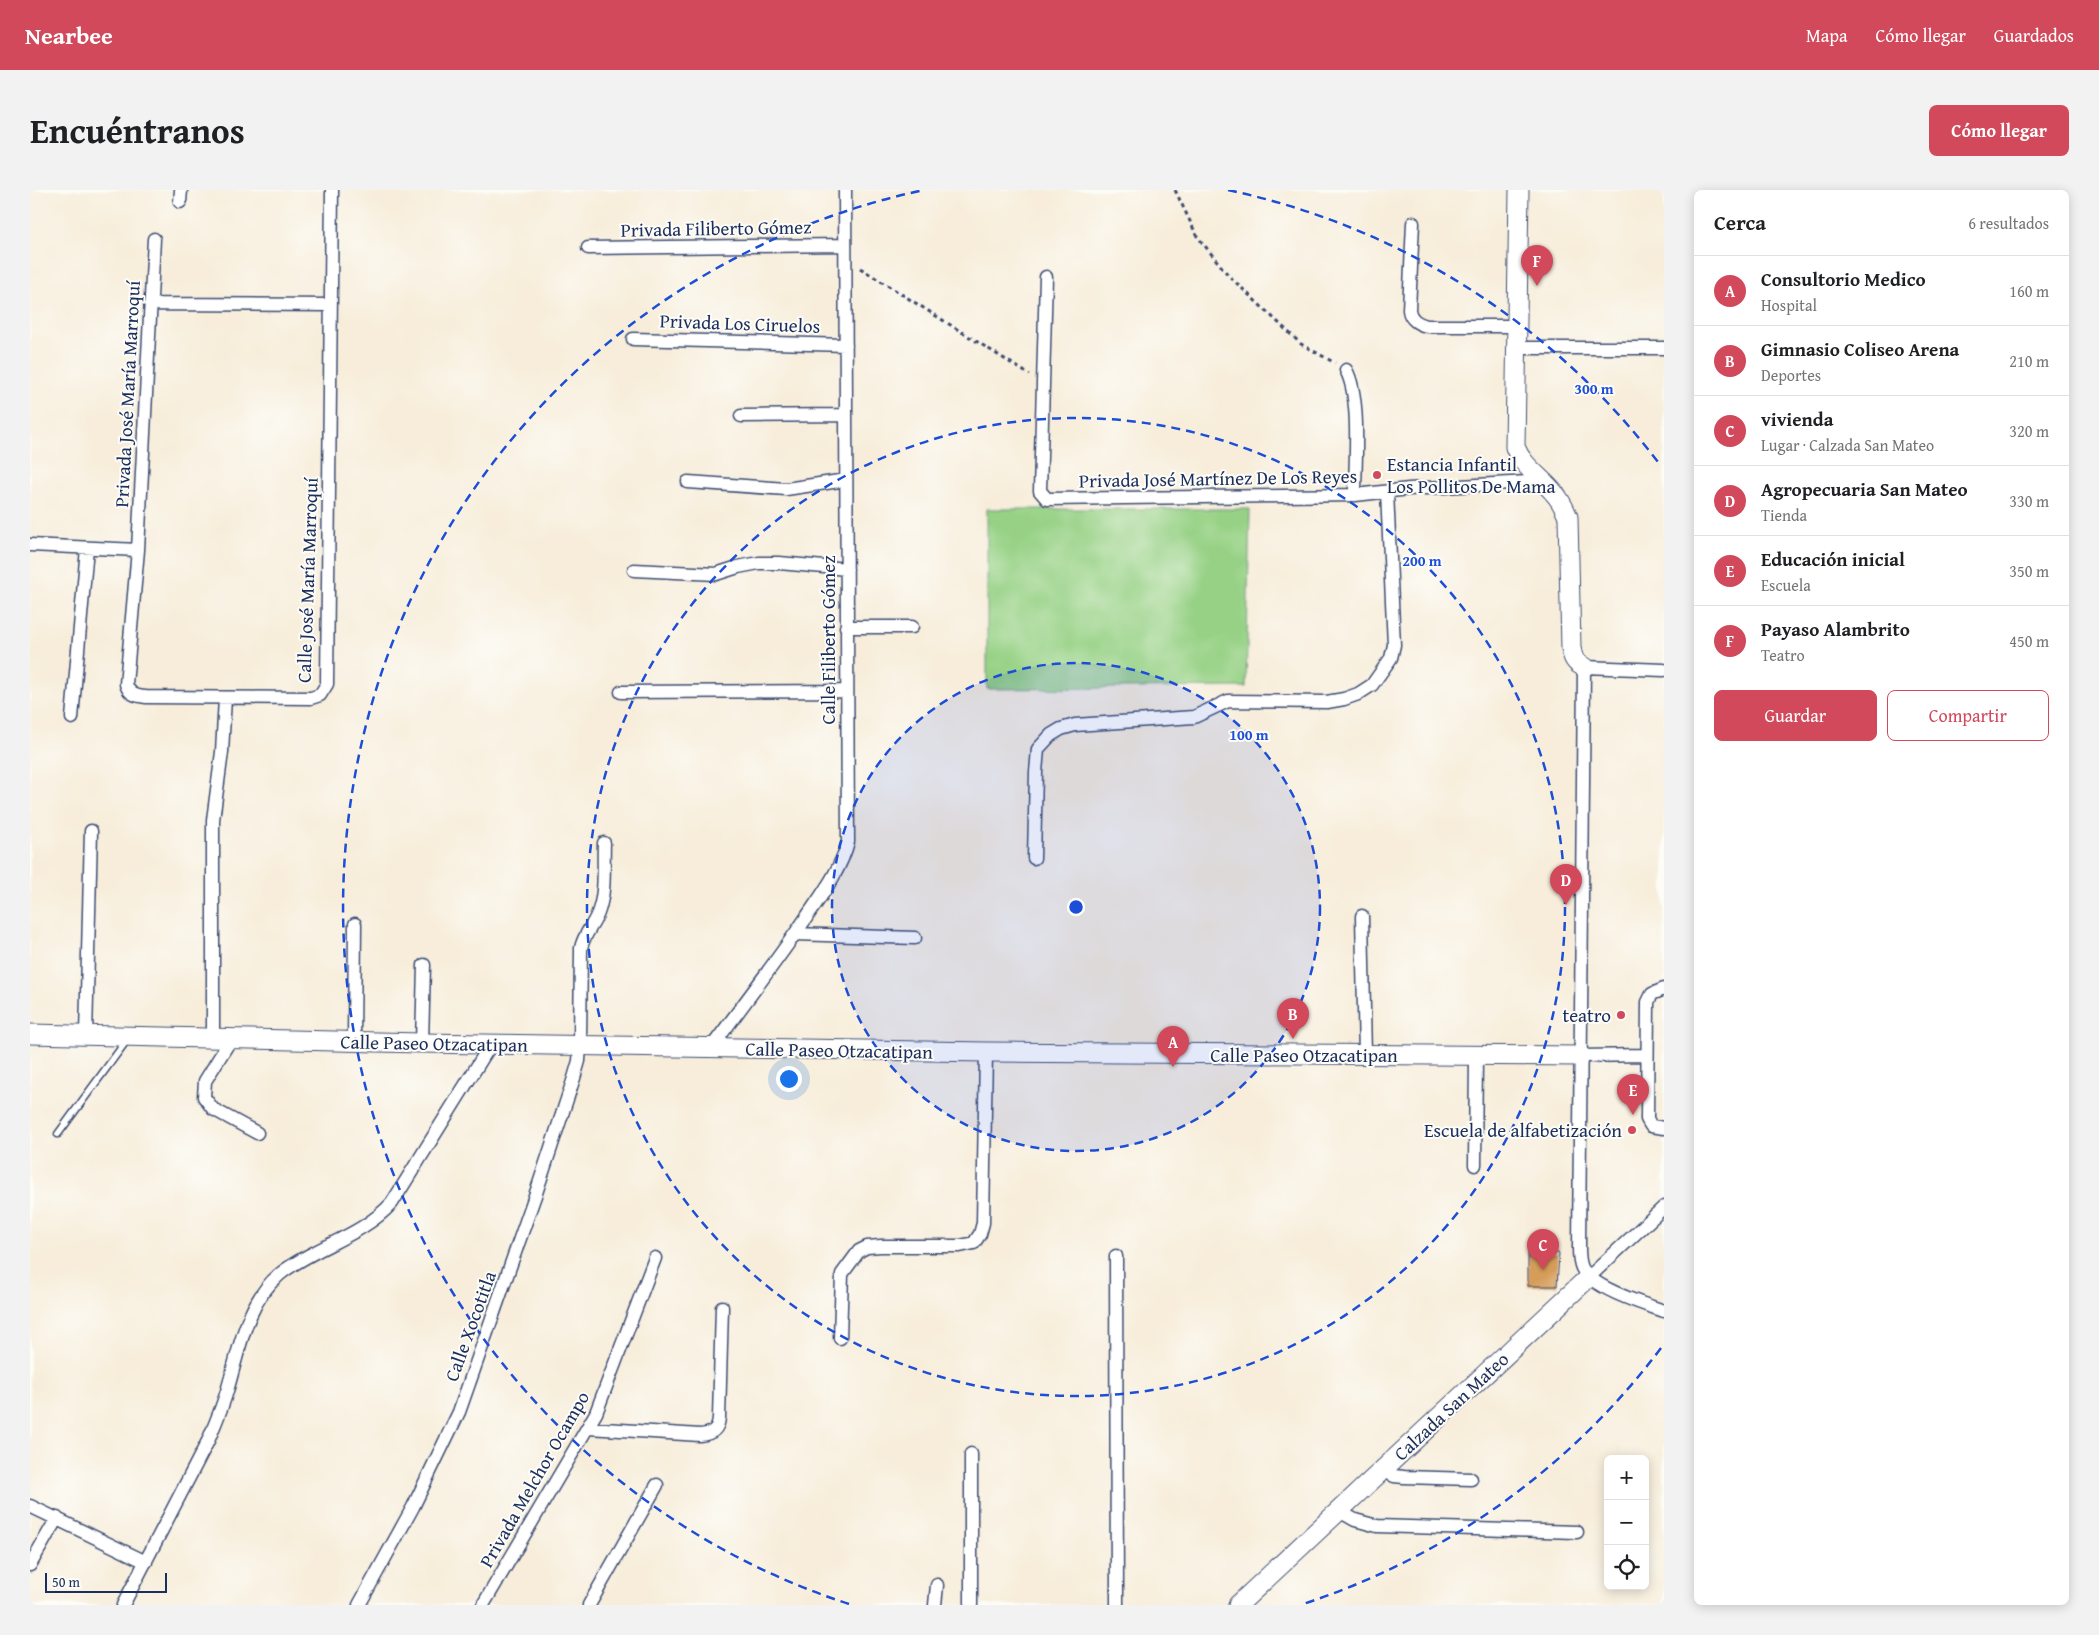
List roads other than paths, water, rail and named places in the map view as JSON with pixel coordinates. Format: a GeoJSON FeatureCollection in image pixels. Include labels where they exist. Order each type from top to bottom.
{"type":"FeatureCollection","features":[{"type":"Feature","properties":{"kind":"main road"},"geometry":{"type":"LineString","coordinates":[[1519,190],[1515,447],[1519,457],[1543,481],[1562,504],[1568,517],[1571,648],[1572,657],[1576,663],[1584,667]]}},
{"type":"Feature","properties":{"kind":"main road","name":"Calle Paseo Otzacatipan"},"geometry":{"type":"LineString","coordinates":[[30,1034],[354,1042],[986,1052],[1581,1056]]}},
{"type":"Feature","properties":{"kind":"main road","name":"Calzada San Mateo"},"geometry":{"type":"LineString","coordinates":[[1238,1605],[1589,1277]]}},
{"type":"Feature","properties":{"kind":"street","name":"Calle José María Marroquí"},"geometry":{"type":"LineString","coordinates":[[138,550],[126,684],[131,694],[146,697],[225,698],[311,698],[320,695],[327,684],[332,190]]}},
{"type":"Feature","properties":{"kind":"street","name":"Calle Filiberto Gómez"},"geometry":{"type":"LineString","coordinates":[[711,1048],[795,934],[837,873],[844,858],[848,842],[845,190]]}},
{"type":"Feature","properties":{"kind":"street"},"geometry":{"type":"LineString","coordinates":[[1413,223],[1409,310],[1415,321],[1427,326],[1516,326]]}},
{"type":"Feature","properties":{"kind":"street","name":"Privada José María Marroquí"},"geometry":{"type":"LineString","coordinates":[[138,550],[154,239]]}},
{"type":"Feature","properties":{"kind":"street","name":"Privada Filiberto Gómez"},"geometry":{"type":"LineString","coordinates":[[588,248],[844,252]]}},
{"type":"Feature","properties":{"kind":"street","name":"Privada José Martínez De Los Reyes"},"geometry":{"type":"LineString","coordinates":[[1046,277],[1040,491],[1044,497],[1050,500],[1355,495],[1409,489],[1543,481]]}},
{"type":"Feature","properties":{"kind":"street"},"geometry":{"type":"LineString","coordinates":[[150,304],[331,305]]}},
{"type":"Feature","properties":{"kind":"street","name":"Privada Los Ciruelos"},"geometry":{"type":"LineString","coordinates":[[633,339],[846,345]]}},
{"type":"Feature","properties":{"kind":"street"},"geometry":{"type":"LineString","coordinates":[[1516,348],[1664,348]]}},
{"type":"Feature","properties":{"kind":"street"},"geometry":{"type":"LineString","coordinates":[[1346,370],[1351,379],[1355,401],[1355,495]]}},
{"type":"Feature","properties":{"kind":"street"},"geometry":{"type":"LineString","coordinates":[[741,416],[846,415]]}},
{"type":"Feature","properties":{"kind":"street"},"geometry":{"type":"LineString","coordinates":[[688,482],[786,489],[846,480]]}},
{"type":"Feature","properties":{"kind":"street"},"geometry":{"type":"LineString","coordinates":[[1034,858],[1038,748],[1051,735],[1061,729],[1075,725],[1194,717],[1228,701],[1327,702],[1358,694],[1372,685],[1391,658],[1394,645],[1387,492]]}},
{"type":"Feature","properties":{"kind":"street"},"geometry":{"type":"LineString","coordinates":[[30,545],[138,550]]}},
{"type":"Feature","properties":{"kind":"street"},"geometry":{"type":"LineString","coordinates":[[72,718],[87,548]]}},
{"type":"Feature","properties":{"kind":"street"},"geometry":{"type":"LineString","coordinates":[[634,570],[716,574],[745,566],[779,563],[847,569]]}},
{"type":"Feature","properties":{"kind":"street"},"geometry":{"type":"LineString","coordinates":[[846,627],[912,627]]}},
{"type":"Feature","properties":{"kind":"street"},"geometry":{"type":"LineString","coordinates":[[1664,670],[1584,667],[1579,1258],[1582,1268],[1589,1277],[1636,1301],[1664,1311]]}},
{"type":"Feature","properties":{"kind":"street"},"geometry":{"type":"LineString","coordinates":[[621,692],[846,691]]}},
{"type":"Feature","properties":{"kind":"street"},"geometry":{"type":"LineString","coordinates":[[225,698],[222,752],[213,820],[222,1039],[205,1081],[204,1097],[213,1109],[257,1133]]}},
{"type":"Feature","properties":{"kind":"street"},"geometry":{"type":"LineString","coordinates":[[86,1036],[91,831]]}},
{"type":"Feature","properties":{"kind":"street","name":"Calle Xocotitla"},"geometry":{"type":"LineString","coordinates":[[359,1605],[413,1507],[459,1412],[538,1190],[579,1061],[581,948],[583,938],[594,922],[601,903],[604,843]]}},
{"type":"Feature","properties":{"kind":"street"},"geometry":{"type":"LineString","coordinates":[[1362,916],[1365,1055]]}},
{"type":"Feature","properties":{"kind":"street"},"geometry":{"type":"LineString","coordinates":[[354,1042],[356,924]]}},
{"type":"Feature","properties":{"kind":"street"},"geometry":{"type":"LineString","coordinates":[[795,934],[915,938]]}},
{"type":"Feature","properties":{"kind":"street"},"geometry":{"type":"LineString","coordinates":[[422,1043],[424,965]]}},
{"type":"Feature","properties":{"kind":"street"},"geometry":{"type":"LineString","coordinates":[[1664,989],[1652,994],[1648,1002],[1647,1055],[1648,1123],[1655,1128],[1664,1128]]}},
{"type":"Feature","properties":{"kind":"street"},"geometry":{"type":"LineString","coordinates":[[123,1605],[219,1416],[240,1342],[262,1295],[279,1275],[301,1260],[365,1227],[380,1217],[392,1203],[490,1044]]}},
{"type":"Feature","properties":{"kind":"street"},"geometry":{"type":"LineString","coordinates":[[840,1338],[842,1274],[859,1251],[867,1247],[881,1246],[960,1246],[974,1243],[980,1234],[983,1223],[986,1052]]}},
{"type":"Feature","properties":{"kind":"street","name":"Calle Paseo Otzacatipan"},"geometry":{"type":"LineString","coordinates":[[1581,1056],[1647,1055]]}},
{"type":"Feature","properties":{"kind":"street"},"geometry":{"type":"LineString","coordinates":[[1476,1056],[1476,1165]]}},
{"type":"Feature","properties":{"kind":"street","name":"Calzada San Mateo"},"geometry":{"type":"LineString","coordinates":[[1589,1277],[1664,1207]]}},
{"type":"Feature","properties":{"kind":"street"},"geometry":{"type":"LineString","coordinates":[[1116,1256],[1117,1605]]}},
{"type":"Feature","properties":{"kind":"street","name":"Privada Melchor Ocampo"},"geometry":{"type":"LineString","coordinates":[[484,1605],[589,1428],[604,1395],[654,1258]]}},
{"type":"Feature","properties":{"kind":"street"},"geometry":{"type":"LineString","coordinates":[[589,1428],[700,1435],[710,1434],[715,1430],[720,1418],[722,1307]]}},
{"type":"Feature","properties":{"kind":"street"},"geometry":{"type":"LineString","coordinates":[[970,1454],[971,1605]]}},
{"type":"Feature","properties":{"kind":"street"},"geometry":{"type":"LineString","coordinates":[[1383,1470],[1394,1476],[1471,1479]]}},
{"type":"Feature","properties":{"kind":"street"},"geometry":{"type":"LineString","coordinates":[[589,1605],[657,1485]]}},
{"type":"Feature","properties":{"kind":"street"},"geometry":{"type":"LineString","coordinates":[[30,1506],[146,1562]]}},
{"type":"Feature","properties":{"kind":"street"},"geometry":{"type":"LineString","coordinates":[[1339,1511],[1355,1520],[1377,1526],[1577,1532]]}},
{"type":"Feature","properties":{"kind":"street"},"geometry":{"type":"LineString","coordinates":[[30,1565],[57,1518]]}},
{"type":"Feature","properties":{"kind":"street"},"geometry":{"type":"LineString","coordinates":[[935,1605],[937,1586]]}},
{"type":"Feature","properties":{"kind":"lane"},"geometry":{"type":"LineString","coordinates":[[58,1134],[129,1037]]}},
{"type":"Feature","properties":{"kind":"place","name":"Payaso Alambrito"},"geometry":{"type":"Point","coordinates":[1537,286]}},
{"type":"Feature","properties":{"kind":"place","name":"Estancia Infantil Los Pollitos De Mama"},"geometry":{"type":"Point","coordinates":[1377,475]}},
{"type":"Feature","properties":{"kind":"place","name":"Agropecuaria San Mateo"},"geometry":{"type":"Point","coordinates":[1566,905]}},
{"type":"Feature","properties":{"kind":"place","name":"teatro"},"geometry":{"type":"Point","coordinates":[1621,1015]}},
{"type":"Feature","properties":{"kind":"place","name":"Gimnasio Coliseo Arena"},"geometry":{"type":"Point","coordinates":[1293,1039]}},
{"type":"Feature","properties":{"kind":"place","name":"Consultorio Medico"},"geometry":{"type":"Point","coordinates":[1173,1067]}},
{"type":"Feature","properties":{"kind":"place","name":"Educación inicial"},"geometry":{"type":"Point","coordinates":[1633,1115]}},
{"type":"Feature","properties":{"kind":"place","name":"Escuela de alfabetización"},"geometry":{"type":"Point","coordinates":[1632,1130]}},
{"type":"Feature","properties":{"kind":"place","name":"vivienda"},"geometry":{"type":"Point","coordinates":[1543,1270]}}]}
